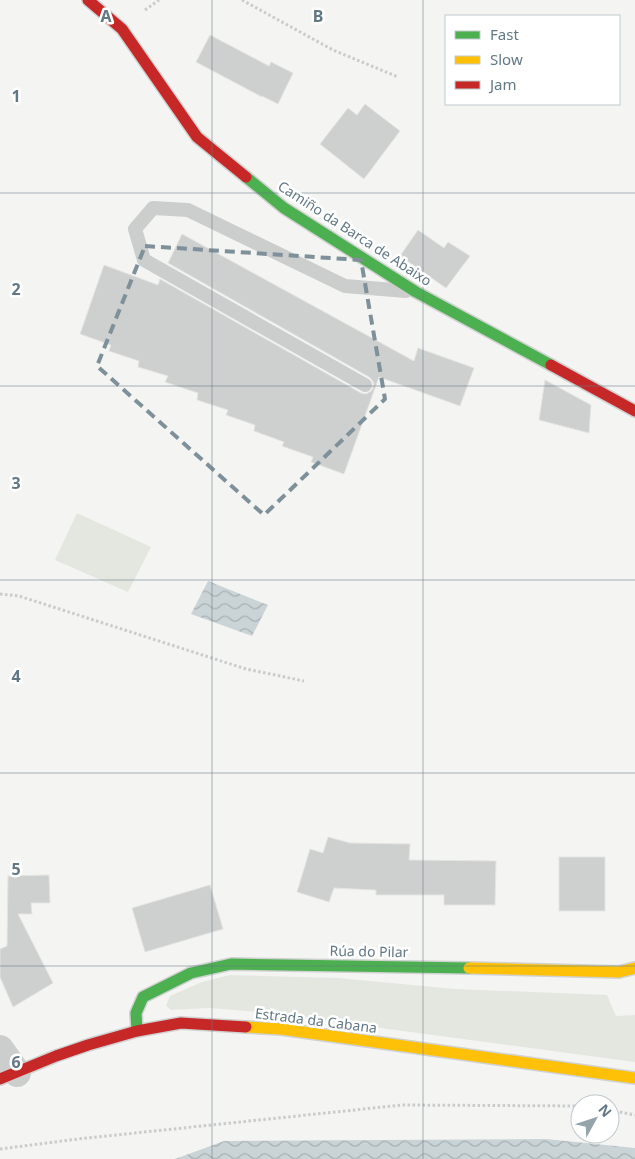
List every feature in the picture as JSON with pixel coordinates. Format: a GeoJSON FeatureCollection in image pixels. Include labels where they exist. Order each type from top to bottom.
{"type":"FeatureCollection","features":[{"type":"Feature","properties":{"kind":"street","name":"Camiño da Barca de Abaixo"},"geometry":{"type":"LineString","coordinates":[[88,0],[122,29],[197,137],[284,208],[416,292],[635,411]]}},
{"type":"Feature","properties":{"kind":"street","name":"Rúa do Pilar"},"geometry":{"type":"LineString","coordinates":[[137,1031],[136,1013],[143,997],[191,973],[231,964],[619,972],[635,968]]}},
{"type":"Feature","properties":{"kind":"street","name":"Estrada da Cabana"},"geometry":{"type":"LineString","coordinates":[[8,1076],[56,1056],[137,1031],[181,1023],[281,1029],[635,1078]]}},
{"type":"Feature","properties":{"kind":"street"},"geometry":{"type":"LineString","coordinates":[[0,1049],[8,1076]]}},
{"type":"Feature","properties":{"kind":"lane"},"geometry":{"type":"LineString","coordinates":[[365,385],[144,260],[135,229],[153,208],[188,210],[345,286],[416,292]]}},
{"type":"Feature","properties":{"kind":"path"},"geometry":{"type":"LineString","coordinates":[[242,0],[333,50],[398,77]]}},
{"type":"Feature","properties":{"kind":"path"},"geometry":{"type":"LineString","coordinates":[[0,594],[19,596],[246,669],[304,681]]}},
{"type":"Feature","properties":{"kind":"path"},"geometry":{"type":"LineString","coordinates":[[0,1149],[402,1105],[570,1106]]}},
{"type":"Feature","properties":{"kind":"path"},"geometry":{"type":"LineString","coordinates":[[620,1112],[635,1115]]}},
{"type":"Feature","properties":{"kind":"highlighted area"},"geometry":{"type":"Polygon","coordinates":[[[145,246],[361,260],[385,399],[264,515],[97,366],[145,246]]]}},
{"type":"Feature","properties":{"kind":"shaded area"},"geometry":{"type":"Polygon","coordinates":[[[77,513],[151,547],[128,592],[55,560],[77,513]]]}},
{"type":"Feature","properties":{"kind":"shaded area"},"geometry":{"type":"Polygon","coordinates":[[[230,975],[338,978],[455,989],[607,995],[616,1016],[635,1015],[635,1062],[260,1012],[209,1008],[171,1010],[166,1006],[170,996],[202,982],[230,975]]]}},
{"type":"Feature","properties":{"kind":"water"},"geometry":{"type":"Polygon","coordinates":[[[208,581],[268,605],[252,636],[191,614],[208,581]]]}},
{"type":"Feature","properties":{"kind":"water"},"geometry":{"type":"Polygon","coordinates":[[[546,1139],[570,1141],[570,1144],[595,1144],[635,1148],[635,1159],[175,1159],[224,1141],[546,1139]]]}},
{"type":"Feature","properties":{"kind":"building"},"geometry":{"type":"Polygon","coordinates":[[[210,35],[269,66],[271,62],[293,73],[278,104],[196,62],[210,35]]]}},
{"type":"Feature","properties":{"kind":"building"},"geometry":{"type":"Polygon","coordinates":[[[365,104],[400,131],[364,179],[320,144],[348,108],[357,115],[365,104]]]}},
{"type":"Feature","properties":{"kind":"building"},"geometry":{"type":"Polygon","coordinates":[[[418,230],[444,248],[448,242],[470,256],[446,288],[400,256],[418,230]]]}},
{"type":"Feature","properties":{"kind":"building"},"geometry":{"type":"Polygon","coordinates":[[[182,234],[414,361],[418,348],[474,368],[460,406],[379,377],[344,474],[311,462],[313,457],[282,446],[284,442],[254,431],[255,425],[226,415],[228,410],[197,400],[198,393],[165,382],[168,376],[138,367],[139,361],[109,351],[111,345],[80,334],[104,265],[158,285],[160,279],[361,393],[366,394],[372,390],[374,384],[369,377],[168,263],[182,234]]]}},
{"type":"Feature","properties":{"kind":"building"},"geometry":{"type":"Polygon","coordinates":[[[545,380],[591,405],[589,433],[539,420],[545,380]]]}},
{"type":"Feature","properties":{"kind":"building"},"geometry":{"type":"Polygon","coordinates":[[[328,837],[350,843],[410,844],[409,860],[496,861],[495,905],[444,905],[444,895],[376,895],[376,890],[334,888],[329,902],[297,892],[310,849],[323,853],[328,837]]]}},
{"type":"Feature","properties":{"kind":"building"},"geometry":{"type":"Polygon","coordinates":[[[559,857],[605,857],[605,911],[559,911],[559,857]]]}},
{"type":"Feature","properties":{"kind":"building"},"geometry":{"type":"Polygon","coordinates":[[[49,875],[50,903],[31,903],[32,914],[18,914],[53,983],[13,1007],[0,977],[0,949],[7,946],[8,876],[49,875]]]}},
{"type":"Feature","properties":{"kind":"building"},"geometry":{"type":"Polygon","coordinates":[[[210,885],[223,929],[145,952],[132,908],[210,885]]]}},
{"type":"Feature","properties":{"kind":"traffic: fast"},"geometry":{"type":"LineString","coordinates":[[246,177],[284,208],[416,292],[551,365]]}},
{"type":"Feature","properties":{"kind":"traffic: fast"},"geometry":{"type":"LineString","coordinates":[[137,1031],[136,1013],[143,997],[191,973],[231,964],[469,968]]}},
{"type":"Feature","properties":{"kind":"traffic: slow"},"geometry":{"type":"LineString","coordinates":[[469,968],[619,972],[635,968]]}},
{"type":"Feature","properties":{"kind":"traffic: slow"},"geometry":{"type":"LineString","coordinates":[[246,1027],[281,1029],[635,1078]]}},
{"type":"Feature","properties":{"kind":"traffic: jam"},"geometry":{"type":"LineString","coordinates":[[88,0],[122,29],[197,137],[246,177]]}},
{"type":"Feature","properties":{"kind":"traffic: jam"},"geometry":{"type":"LineString","coordinates":[[551,365],[635,411]]}},
{"type":"Feature","properties":{"kind":"traffic: jam"},"geometry":{"type":"LineString","coordinates":[[0,1079],[56,1056],[137,1031],[181,1023],[246,1027]]}}]}
